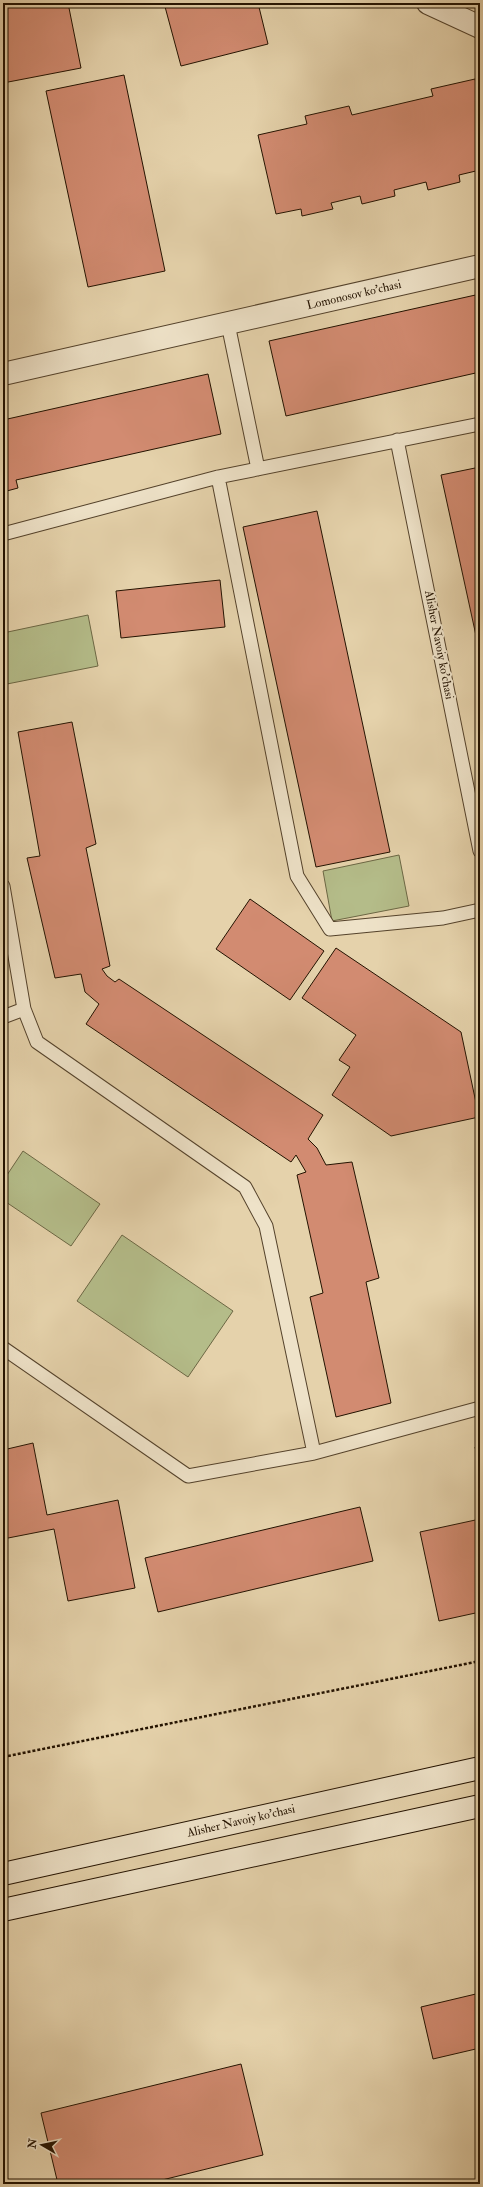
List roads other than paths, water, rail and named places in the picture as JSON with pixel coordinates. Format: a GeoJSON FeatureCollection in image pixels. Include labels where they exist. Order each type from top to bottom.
{"type":"FeatureCollection","features":[{"type":"Feature","properties":{"kind":"main road"},"geometry":{"type":"LineString","coordinates":[[428,3],[480,27]]}},
{"type":"Feature","properties":{"kind":"main road","name":"Lomonosov ko'chasi"},"geometry":{"type":"LineString","coordinates":[[3,374],[480,266]]}},
{"type":"Feature","properties":{"kind":"main road","name":"Alisher Navoiy ko'chasi"},"geometry":{"type":"LineString","coordinates":[[3,1874],[480,1768]]}},
{"type":"Feature","properties":{"kind":"main road"},"geometry":{"type":"LineString","coordinates":[[3,1910],[480,1806]]}},
{"type":"Feature","properties":{"kind":"lane"},"geometry":{"type":"LineString","coordinates":[[228,324],[258,469]]}},
{"type":"Feature","properties":{"kind":"lane"},"geometry":{"type":"LineString","coordinates":[[3,534],[218,477],[480,424]]}},
{"type":"Feature","properties":{"kind":"lane","name":"Alisher Navoiy ko'chasi"},"geometry":{"type":"LineString","coordinates":[[397,440],[480,851]]}},
{"type":"Feature","properties":{"kind":"lane"},"geometry":{"type":"LineString","coordinates":[[218,477],[297,876],[330,929],[443,918],[480,910]]}},
{"type":"Feature","properties":{"kind":"lane"},"geometry":{"type":"LineString","coordinates":[[3,886],[24,1009],[37,1042],[245,1187],[266,1226],[314,1452]]}},
{"type":"Feature","properties":{"kind":"lane"},"geometry":{"type":"LineString","coordinates":[[3,1017],[24,1009]]}},
{"type":"Feature","properties":{"kind":"lane"},"geometry":{"type":"LineString","coordinates":[[3,1348],[188,1476],[314,1452],[480,1408]]}}]}
